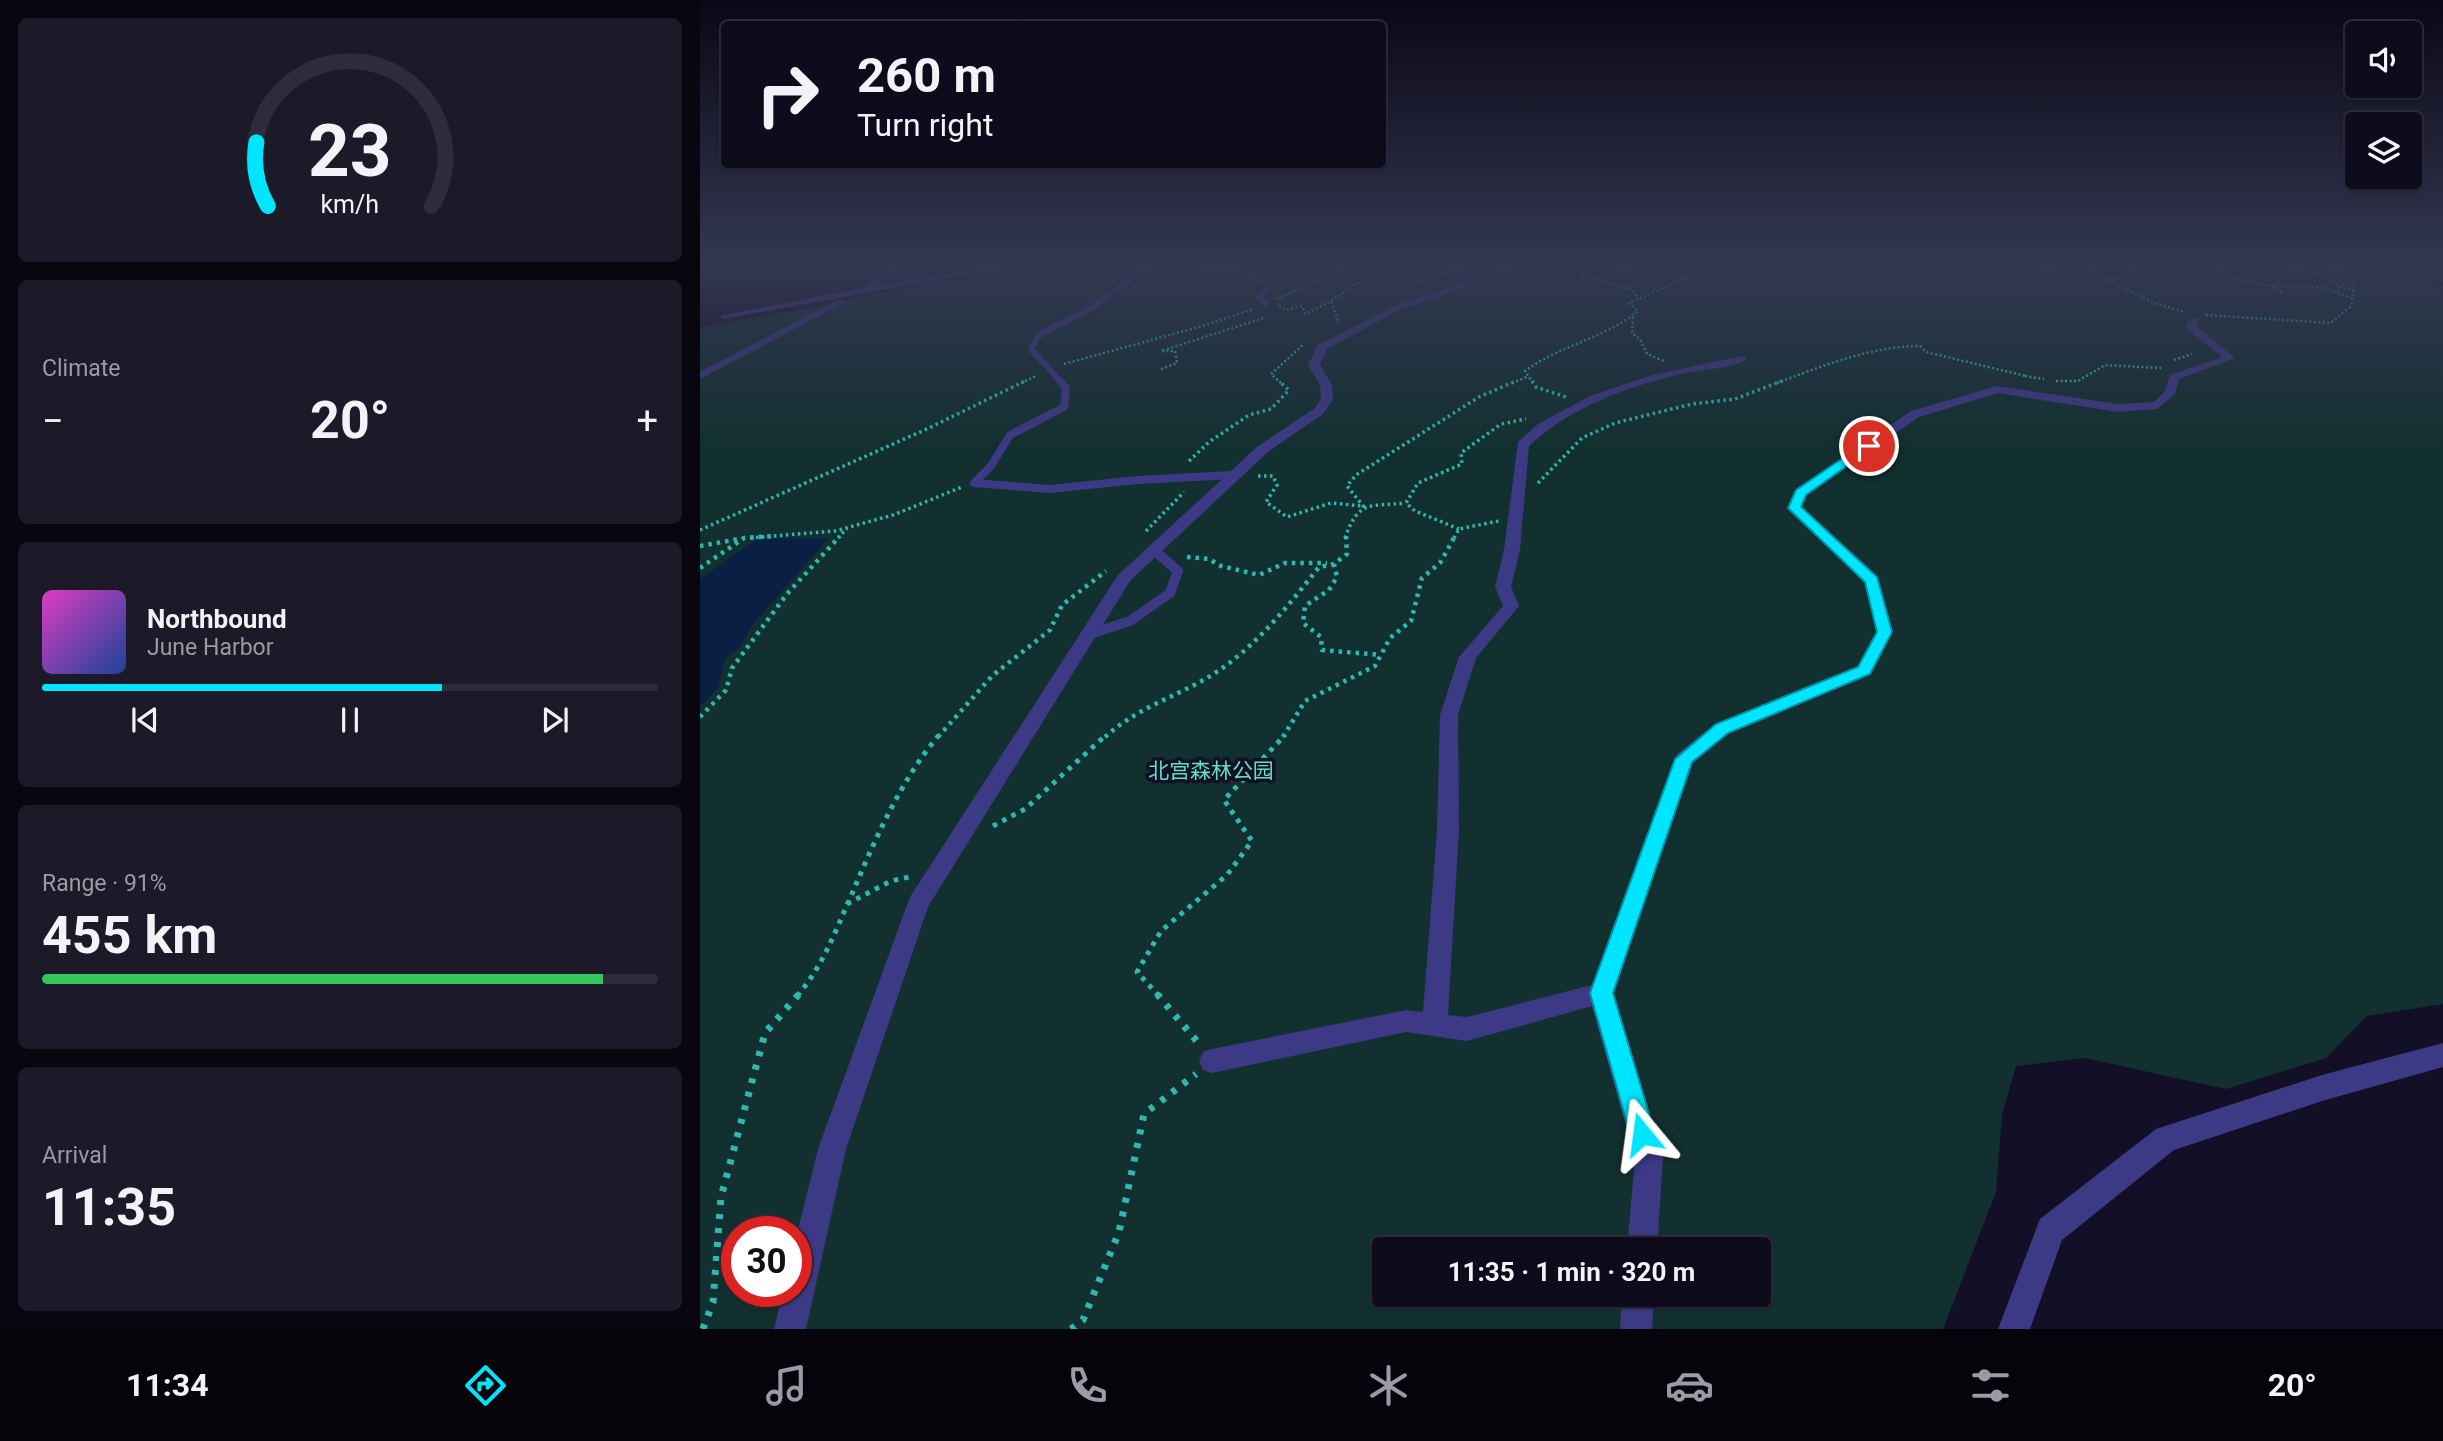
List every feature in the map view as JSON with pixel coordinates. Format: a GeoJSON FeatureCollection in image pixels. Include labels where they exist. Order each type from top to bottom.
{"type":"FeatureCollection","features":[{"type":"Feature","properties":{"kind":"street"},"geometry":{"type":"LineString","coordinates":[[700,376],[797,325]]}},
{"type":"Feature","properties":{"kind":"street"},"geometry":{"type":"LineString","coordinates":[[790,1329],[832,1149],[918,904],[1124,579],[1263,449],[1319,411],[1327,399],[1326,386],[1314,365],[1322,347],[1361,325]]}},
{"type":"Feature","properties":{"kind":"street"},"geometry":{"type":"LineString","coordinates":[[1643,1237],[1649,1158],[1601,993],[1684,759],[1722,729],[1864,671],[1885,632],[1872,580],[1794,508],[1801,493],[1915,414],[1997,389],[2118,408],[2157,405],[2171,392],[2174,377],[2230,358],[2191,325]]}},
{"type":"Feature","properties":{"kind":"street"},"geometry":{"type":"LineString","coordinates":[[1435,1025],[1448,830],[1449,715],[1468,657],[1511,606],[1503,587],[1515,518],[1523,445],[1534,432],[1578,407],[1621,388],[1670,373],[1742,359]]}},
{"type":"Feature","properties":{"kind":"street"},"geometry":{"type":"LineString","coordinates":[[1212,1061],[1406,1021],[1467,1029],[1601,993]]}},
{"type":"Feature","properties":{"kind":"street"},"geometry":{"type":"LineString","coordinates":[[2014,1329],[2050,1230],[2166,1139],[2322,1088],[2443,1055]]}},
{"type":"Feature","properties":{"kind":"street"},"geometry":{"type":"LineString","coordinates":[[1636,1329],[1637,1307]]}},
{"type":"Feature","properties":{"kind":"lane"},"geometry":{"type":"LineString","coordinates":[[974,483],[992,466],[1010,435],[1064,407],[1066,388],[1031,349],[1039,335],[1058,325]]}},
{"type":"Feature","properties":{"kind":"lane"},"geometry":{"type":"LineString","coordinates":[[974,483],[1012,490],[1053,492],[1127,481],[1233,475]]}},
{"type":"Feature","properties":{"kind":"lane"},"geometry":{"type":"LineString","coordinates":[[1087,635],[1130,621],[1170,593],[1178,570],[1155,552]]}},
{"type":"Feature","properties":{"kind":"path"},"geometry":{"type":"LineString","coordinates":[[700,530],[929,428],[1050,370],[1126,343],[1191,331],[1207,325]]}},
{"type":"Feature","properties":{"kind":"path"},"geometry":{"type":"LineString","coordinates":[[1161,369],[1177,363],[1177,357],[1175,352],[1161,351],[1246,325]]}},
{"type":"Feature","properties":{"kind":"path"},"geometry":{"type":"LineString","coordinates":[[1341,325],[1348,331]]}},
{"type":"Feature","properties":{"kind":"path"},"geometry":{"type":"LineString","coordinates":[[1578,407],[1562,402],[1567,395],[1536,387],[1525,371],[1536,360],[1574,348],[1624,325]]}},
{"type":"Feature","properties":{"kind":"path"},"geometry":{"type":"LineString","coordinates":[[1632,325],[1632,333],[1640,338],[1647,354],[1665,361],[1652,365]]}},
{"type":"Feature","properties":{"kind":"path"},"geometry":{"type":"LineString","coordinates":[[1517,498],[1550,473],[1582,438],[1615,423],[1692,404],[1735,399],[1824,366],[1901,346],[1920,346],[1926,352],[2026,376],[2078,381],[2105,365],[2158,369],[2170,365],[2177,357],[2218,349]]}},
{"type":"Feature","properties":{"kind":"path"},"geometry":{"type":"LineString","coordinates":[[1364,507],[1347,486],[1356,475],[1479,397],[1529,376]]}},
{"type":"Feature","properties":{"kind":"path"},"geometry":{"type":"LineString","coordinates":[[2003,390],[2008,380],[2026,376]]}},
{"type":"Feature","properties":{"kind":"path"},"geometry":{"type":"LineString","coordinates":[[1406,503],[1418,483],[1462,464],[1461,453],[1501,424],[1536,417]]}},
{"type":"Feature","properties":{"kind":"path"},"geometry":{"type":"LineString","coordinates":[[1233,475],[1273,476],[1277,485],[1266,502],[1287,516],[1331,503],[1364,507],[1406,503],[1415,511],[1459,529],[1515,518]]}},
{"type":"Feature","properties":{"kind":"path"},"geometry":{"type":"LineString","coordinates":[[1142,535],[1172,501],[1205,477]]}},
{"type":"Feature","properties":{"kind":"path"},"geometry":{"type":"LineString","coordinates":[[700,546],[744,538],[848,527],[893,515],[974,483]]}},
{"type":"Feature","properties":{"kind":"path"},"geometry":{"type":"LineString","coordinates":[[955,846],[1025,809],[1118,725],[1156,701],[1212,675],[1246,649],[1286,609],[1319,567],[1334,564],[1347,554],[1345,540],[1353,515],[1364,507]]}},
{"type":"Feature","properties":{"kind":"path"},"geometry":{"type":"LineString","coordinates":[[700,717],[726,691],[732,668],[743,657],[787,594],[848,527]]}},
{"type":"Feature","properties":{"kind":"path"},"geometry":{"type":"LineString","coordinates":[[1071,1329],[1083,1320],[1119,1233],[1144,1114],[1212,1061],[1176,1014],[1136,972],[1161,931],[1227,875],[1252,841],[1224,800],[1287,733],[1305,701],[1348,677],[1375,666],[1390,638],[1411,621],[1422,578],[1440,563],[1459,529]]}},
{"type":"Feature","properties":{"kind":"path"},"geometry":{"type":"LineString","coordinates":[[700,568],[744,538]]}},
{"type":"Feature","properties":{"kind":"path"},"geometry":{"type":"LineString","coordinates":[[1155,552],[1209,559],[1221,566],[1259,575],[1284,563],[1334,564]]}},
{"type":"Feature","properties":{"kind":"path"},"geometry":{"type":"LineString","coordinates":[[1334,564],[1337,577],[1329,590],[1305,606],[1303,623],[1321,637],[1322,650],[1381,655]]}},
{"type":"Feature","properties":{"kind":"path"},"geometry":{"type":"LineString","coordinates":[[703,1329],[713,1302],[721,1197],[765,1033],[818,971],[847,904],[904,788],[936,739],[992,676],[1049,630],[1062,605],[1114,565]]}},
{"type":"Feature","properties":{"kind":"path"},"geometry":{"type":"LineString","coordinates":[[847,904],[891,881],[940,870]]}},
{"type":"Feature","properties":{"kind":"green space","name":"北宫森林公园"},"geometry":{"type":"Polygon","coordinates":[[[2443,325],[2443,1004],[2367,1016],[2326,1058],[2226,1089],[2085,1058],[2016,1066],[2002,1115],[1996,1192],[1943,1329],[700,1329],[700,327],[2443,325]]]}},
{"type":"Feature","properties":{"kind":"water"},"geometry":{"type":"Polygon","coordinates":[[[829,538],[753,624],[740,647],[725,659],[718,688],[700,707],[700,579],[757,539],[829,538]]]}},
{"type":"Feature","properties":{"kind":"route"},"geometry":{"type":"LineString","coordinates":[[1642,1134],[1601,993],[1684,759],[1722,729],[1864,671],[1885,632],[1872,580],[1794,508],[1801,493],[1869,446]]}}]}
